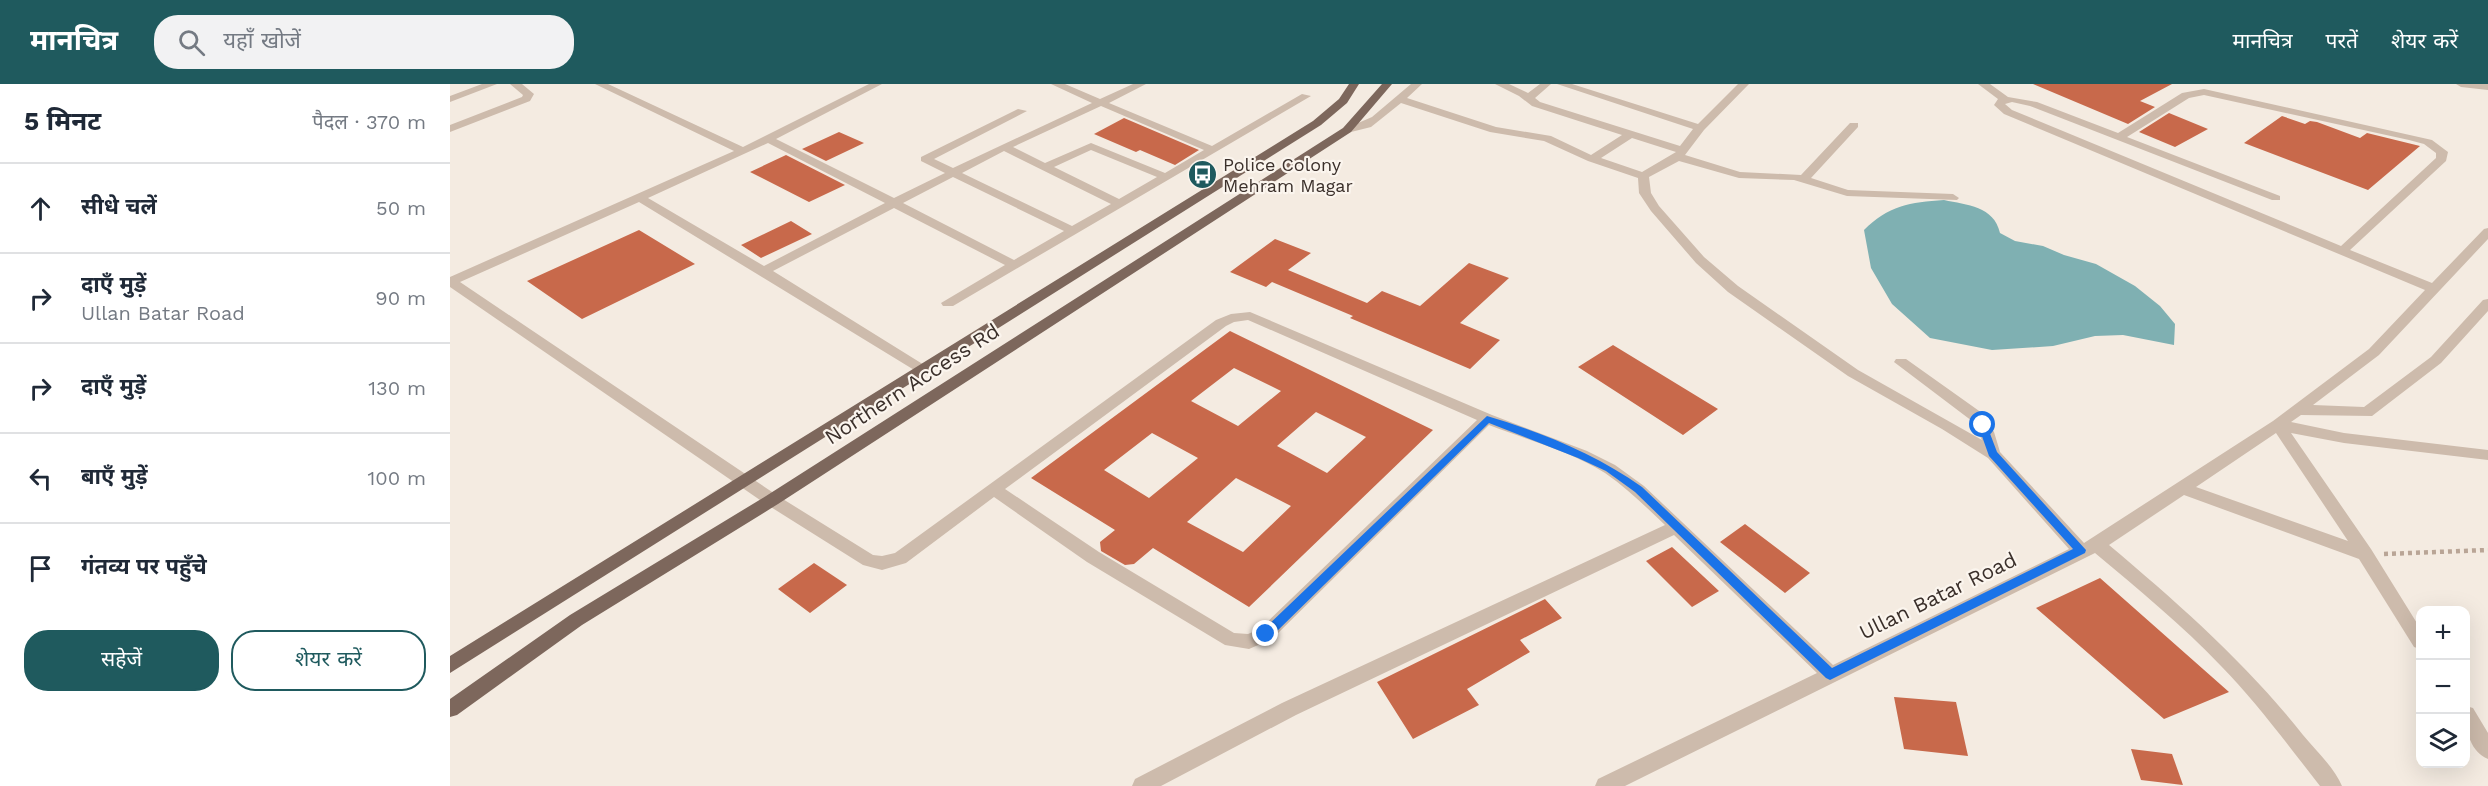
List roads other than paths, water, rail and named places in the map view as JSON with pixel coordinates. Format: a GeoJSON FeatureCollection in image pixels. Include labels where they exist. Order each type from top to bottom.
{"type":"FeatureCollection","features":[{"type":"Feature","properties":{"kind":"main road","name":"Northern Access Rd"},"geometry":{"type":"LineString","coordinates":[[450,665],[1291,140],[1317,123],[1342,101],[1354,84]]}},
{"type":"Feature","properties":{"kind":"main road","name":"Northern Access Rd"},"geometry":{"type":"LineString","coordinates":[[450,710],[576,620],[772,500],[1347,130],[1387,84]]}},
{"type":"Feature","properties":{"kind":"main road"},"geometry":{"type":"LineString","coordinates":[[1291,140],[1316,148]]}},
{"type":"Feature","properties":{"kind":"street"},"geometry":{"type":"LineString","coordinates":[[450,99],[492,84]]}},
{"type":"Feature","properties":{"kind":"street"},"geometry":{"type":"LineString","coordinates":[[450,129],[526,99],[529,94],[515,84]]}},
{"type":"Feature","properties":{"kind":"street"},"geometry":{"type":"LineString","coordinates":[[600,84],[743,152]]}},
{"type":"Feature","properties":{"kind":"street"},"geometry":{"type":"LineString","coordinates":[[450,281],[743,152],[877,84]]}},
{"type":"Feature","properties":{"kind":"street"},"geometry":{"type":"LineString","coordinates":[[1056,84],[1213,150]]}},
{"type":"Feature","properties":{"kind":"street"},"geometry":{"type":"LineString","coordinates":[[764,271],[951,173],[1141,84]]}},
{"type":"Feature","properties":{"kind":"street"},"geometry":{"type":"LineString","coordinates":[[1347,130],[1364,127],[1417,84]]}},
{"type":"Feature","properties":{"kind":"street"},"geometry":{"type":"LineString","coordinates":[[1500,84],[1536,104],[1738,175],[1786,176],[1860,195],[1953,198]]}},
{"type":"Feature","properties":{"kind":"street"},"geometry":{"type":"LineString","coordinates":[[1528,98],[1546,84]]}},
{"type":"Feature","properties":{"kind":"street"},"geometry":{"type":"LineString","coordinates":[[1562,84],[1700,128]]}},
{"type":"Feature","properties":{"kind":"street"},"geometry":{"type":"LineString","coordinates":[[1398,99],[1494,130],[1546,138],[1592,159],[1643,176],[1680,154],[1700,128],[1742,84]]}},
{"type":"Feature","properties":{"kind":"street"},"geometry":{"type":"LineString","coordinates":[[1983,84],[2006,100],[2033,104],[2276,198]]}},
{"type":"Feature","properties":{"kind":"street"},"geometry":{"type":"LineString","coordinates":[[2461,84],[2488,87]]}},
{"type":"Feature","properties":{"kind":"street"},"geometry":{"type":"LineString","coordinates":[[2117,138],[2186,94],[2204,92],[2411,137],[2428,142],[2442,152],[2442,159],[2342,251]]}},
{"type":"Feature","properties":{"kind":"street"},"geometry":{"type":"LineString","coordinates":[[948,303],[1306,96]]}},
{"type":"Feature","properties":{"kind":"street"},"geometry":{"type":"LineString","coordinates":[[2006,100],[1998,105],[2008,112],[2434,289]]}},
{"type":"Feature","properties":{"kind":"street"},"geometry":{"type":"LineString","coordinates":[[1022,111],[925,159],[1073,231]]}},
{"type":"Feature","properties":{"kind":"street"},"geometry":{"type":"LineString","coordinates":[[1803,180],[1854,125]]}},
{"type":"Feature","properties":{"kind":"street"},"geometry":{"type":"LineString","coordinates":[[1592,159],[1629,135]]}},
{"type":"Feature","properties":{"kind":"street"},"geometry":{"type":"LineString","coordinates":[[769,140],[1014,265]]}},
{"type":"Feature","properties":{"kind":"street"},"geometry":{"type":"LineString","coordinates":[[1045,167],[1091,146],[1166,177]]}},
{"type":"Feature","properties":{"kind":"street"},"geometry":{"type":"LineString","coordinates":[[1004,147],[1120,204]]}},
{"type":"Feature","properties":{"kind":"street"},"geometry":{"type":"LineString","coordinates":[[1643,176],[1645,193],[1655,208],[1700,260],[1733,289],[1853,373],[1947,425],[1993,454],[2089,548],[2183,618],[2228,661],[2265,702],[2332,786]]}},
{"type":"Feature","properties":{"kind":"street"},"geometry":{"type":"LineString","coordinates":[[639,197],[764,271],[924,371]]}},
{"type":"Feature","properties":{"kind":"street","name":"Ullan Batar Road"},"geometry":{"type":"LineString","coordinates":[[1605,786],[2089,548],[2183,489],[2278,425],[2374,352],[2488,232]]}},
{"type":"Feature","properties":{"kind":"street"},"geometry":{"type":"LineString","coordinates":[[450,281],[772,500],[869,560],[882,563],[900,558],[1221,323],[1240,316],[1257,319],[1487,419],[1582,455],[1610,469],[1638,490],[1830,675]]}},
{"type":"Feature","properties":{"kind":"street"},"geometry":{"type":"LineString","coordinates":[[2298,410],[2367,412],[2436,360],[2488,303]]}},
{"type":"Feature","properties":{"kind":"street"},"geometry":{"type":"LineString","coordinates":[[1901,362],[1977,417],[1987,432],[1993,454]]}},
{"type":"Feature","properties":{"kind":"street"},"geometry":{"type":"LineString","coordinates":[[995,490],[1093,557],[1231,640],[1249,642],[1266,634],[1487,419]]}},
{"type":"Feature","properties":{"kind":"street"},"geometry":{"type":"LineString","coordinates":[[2278,425],[2344,438],[2488,455]]}},
{"type":"Feature","properties":{"kind":"street"},"geometry":{"type":"LineString","coordinates":[[2278,425],[2416,634]]}},
{"type":"Feature","properties":{"kind":"street"},"geometry":{"type":"LineString","coordinates":[[2183,489],[2365,554]]}},
{"type":"Feature","properties":{"kind":"street"},"geometry":{"type":"LineString","coordinates":[[1142,786],[1289,709],[1676,526]]}},
{"type":"Feature","properties":{"kind":"street"},"geometry":{"type":"LineString","coordinates":[[2470,718],[2482,731],[2488,750]]}},
{"type":"Feature","properties":{"kind":"water"},"geometry":{"type":"Polygon","coordinates":[[[1944,200],[1986,212],[1997,224],[2000,233],[2015,241],[2043,246],[2096,264],[2135,286],[2160,306],[2175,324],[2174,345],[2123,335],[2095,336],[2053,346],[1992,350],[1930,338],[1892,304],[1871,268],[1864,230],[1891,210],[1910,204],[1944,200]]]}},
{"type":"Feature","properties":{"kind":"place","name":"Police Colony Mehram Magar"},"geometry":{"type":"Point","coordinates":[1202,175]}}]}
